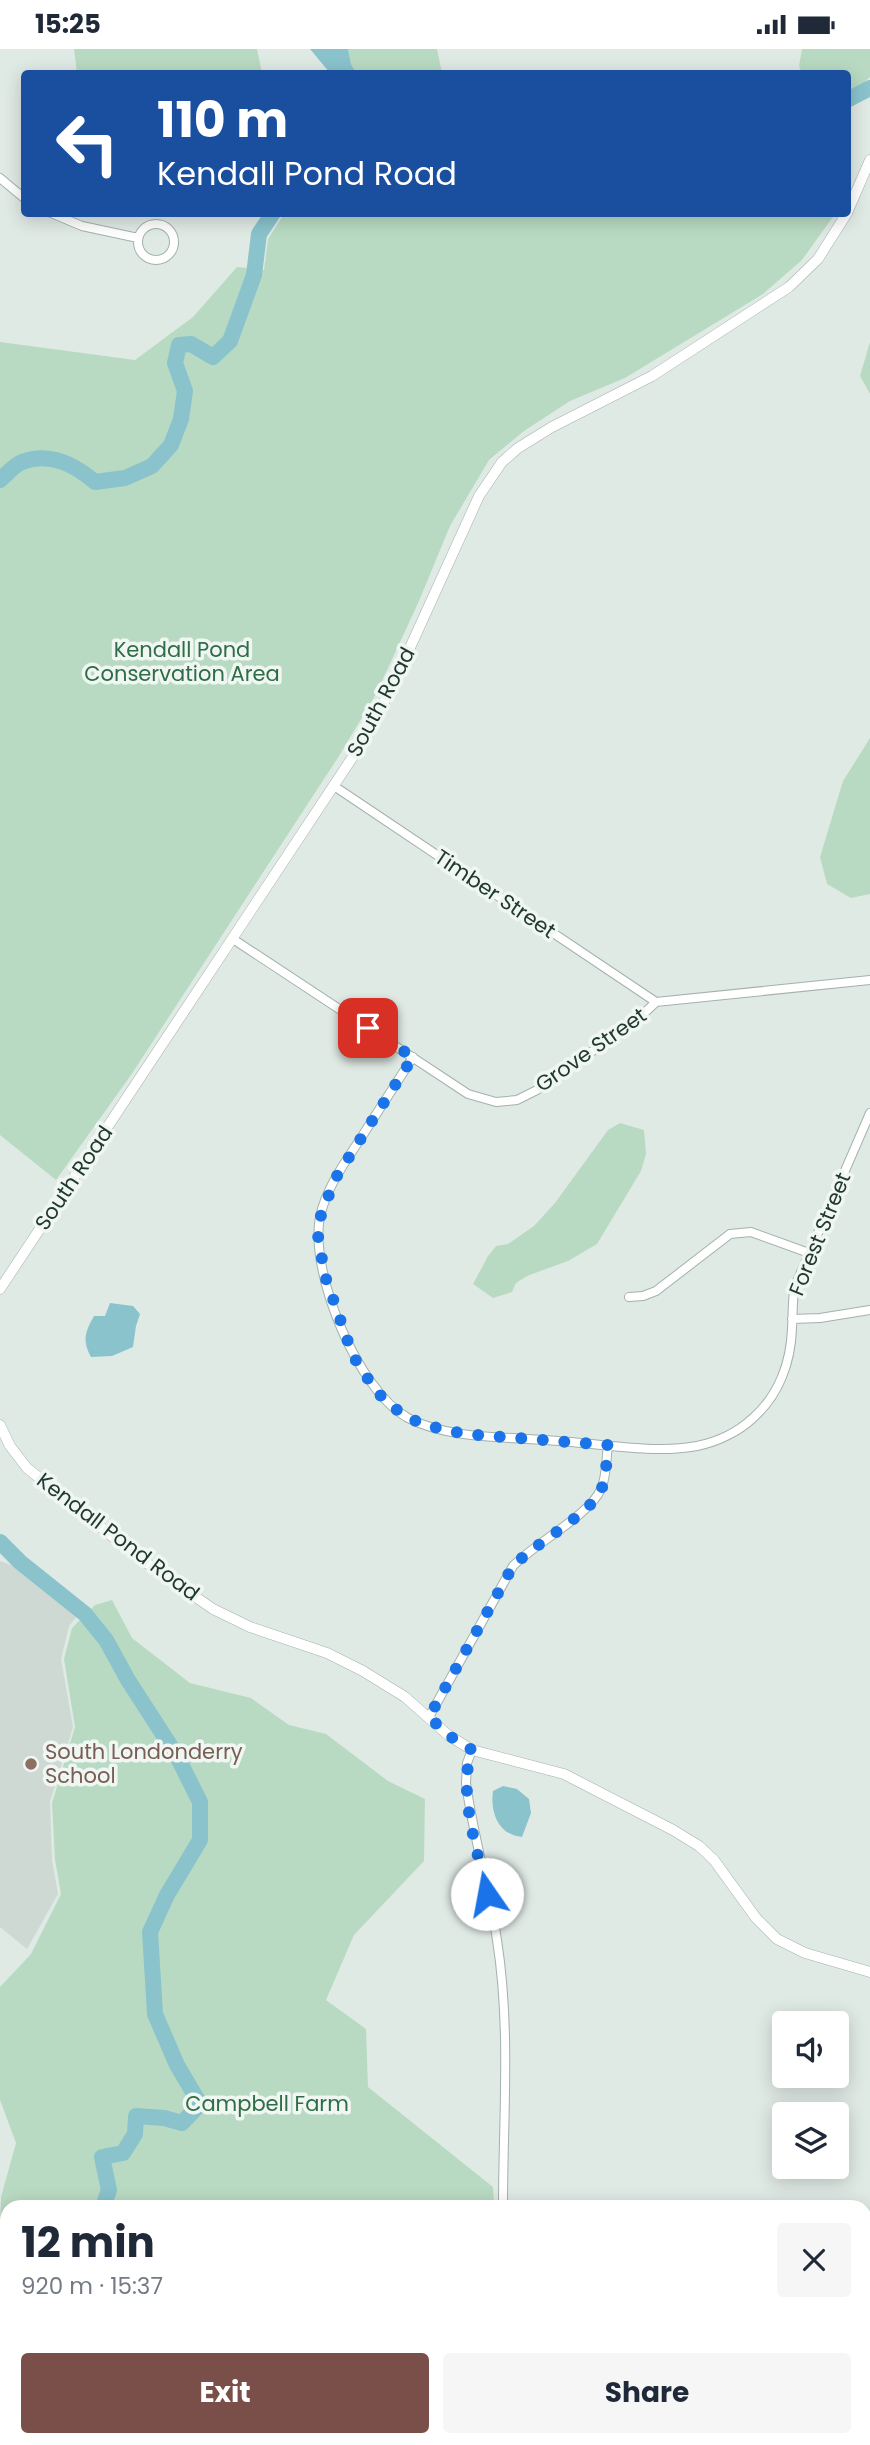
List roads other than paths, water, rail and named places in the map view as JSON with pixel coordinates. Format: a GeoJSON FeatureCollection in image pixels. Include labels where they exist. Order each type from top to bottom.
{"type":"FeatureCollection","features":[{"type":"Feature","properties":{"kind":"street","name":"South Road"},"geometry":{"type":"LineString","coordinates":[[851,204],[870,160]]}},
{"type":"Feature","properties":{"kind":"street"},"geometry":{"type":"LineString","coordinates":[[0,178],[21,196]]}},
{"type":"Feature","properties":{"kind":"street"},"geometry":{"type":"LineString","coordinates":[[61,217],[82,226],[138,238]]}},
{"type":"Feature","properties":{"kind":"street","name":"South Road"},"geometry":{"type":"LineString","coordinates":[[0,1289],[334,786],[382,706],[489,478],[502,462],[535,437],[652,376],[781,293],[818,259],[844,217]]}},
{"type":"Feature","properties":{"kind":"street"},"geometry":{"type":"LineString","coordinates":[[158,224],[170,232],[173,246],[163,258],[152,259],[142,253],[138,238],[144,229],[158,224]]}},
{"type":"Feature","properties":{"kind":"street","name":"Timber Street"},"geometry":{"type":"LineString","coordinates":[[334,786],[656,1002]]}},
{"type":"Feature","properties":{"kind":"street","name":"Grove Street"},"geometry":{"type":"LineString","coordinates":[[233,939],[477,1098],[496,1102],[517,1100],[554,1079],[638,1019],[656,1002],[870,980]]}},
{"type":"Feature","properties":{"kind":"street","name":"Forest Street"},"geometry":{"type":"LineString","coordinates":[[413,1057],[335,1179],[320,1218],[318,1239],[326,1279],[353,1356],[376,1391],[407,1417],[425,1425],[465,1434],[679,1449],[699,1446],[736,1430],[767,1403],[778,1387],[790,1348],[795,1286],[870,1113]]}},
{"type":"Feature","properties":{"kind":"street"},"geometry":{"type":"LineString","coordinates":[[629,1297],[643,1296],[656,1290],[730,1234],[751,1232],[771,1237],[809,1253]]}},
{"type":"Feature","properties":{"kind":"street"},"geometry":{"type":"LineString","coordinates":[[792,1319],[820,1318],[870,1310]]}},
{"type":"Feature","properties":{"kind":"street","name":"Kendall Pond Road"},"geometry":{"type":"LineString","coordinates":[[0,1425],[10,1446],[27,1468],[138,1557],[213,1609],[250,1627],[327,1653],[363,1671],[405,1697],[448,1735],[472,1750],[564,1774],[673,1830],[699,1846],[714,1860],[756,1918],[777,1939],[804,1953],[870,1972]]}},
{"type":"Feature","properties":{"kind":"street"},"geometry":{"type":"LineString","coordinates":[[429,1717],[513,1566],[527,1551],[585,1509],[599,1493],[608,1445]]}},
{"type":"Feature","properties":{"kind":"street"},"geometry":{"type":"LineString","coordinates":[[472,1750],[467,1763],[466,1783],[497,1940],[505,2013],[503,2200]]}},
{"type":"Feature","properties":{"kind":"water"},"geometry":{"type":"Polygon","coordinates":[[[310,49],[348,49],[354,70],[328,70],[310,49]]]}},
{"type":"Feature","properties":{"kind":"water"},"geometry":{"type":"Polygon","coordinates":[[[110,1303],[133,1306],[140,1314],[133,1347],[112,1356],[91,1357],[86,1346],[87,1332],[94,1316],[105,1316],[110,1303]]]}},
{"type":"Feature","properties":{"kind":"water"},"geometry":{"type":"Polygon","coordinates":[[[503,1786],[517,1789],[529,1799],[531,1813],[522,1837],[507,1832],[497,1821],[493,1807],[493,1791],[503,1786]]]}},
{"type":"Feature","properties":{"kind":"waterway"},"geometry":{"type":"LineString","coordinates":[[851,98],[870,88]]}},
{"type":"Feature","properties":{"kind":"waterway"},"geometry":{"type":"LineString","coordinates":[[0,480],[19,463],[42,458],[70,465],[95,482],[125,478],[152,466],[171,445],[181,419],[185,391],[175,363],[179,345],[191,344],[213,357],[230,341],[254,275],[259,234],[270,217]]}},
{"type":"Feature","properties":{"kind":"waterway"},"geometry":{"type":"LineString","coordinates":[[0,1542],[20,1562],[85,1614],[106,1640],[128,1680],[177,1756],[200,1802],[200,1840],[167,1895],[150,1932],[155,2014],[177,2065],[200,2104],[182,2123],[164,2118],[136,2116],[135,2134],[123,2153],[102,2157],[109,2190],[105,2200]]}},
{"type":"Feature","properties":{"kind":"place","name":"South Londonderry School"},"geometry":{"type":"Point","coordinates":[31,1764]}},
{"type":"Feature","properties":{"kind":"park label","name":"Kendall Pond Conservation Area"},"geometry":{"type":"Point","coordinates":[182,662]}},
{"type":"Feature","properties":{"kind":"park label","name":"Campbell Farm"},"geometry":{"type":"Point","coordinates":[267,2104]}}]}
